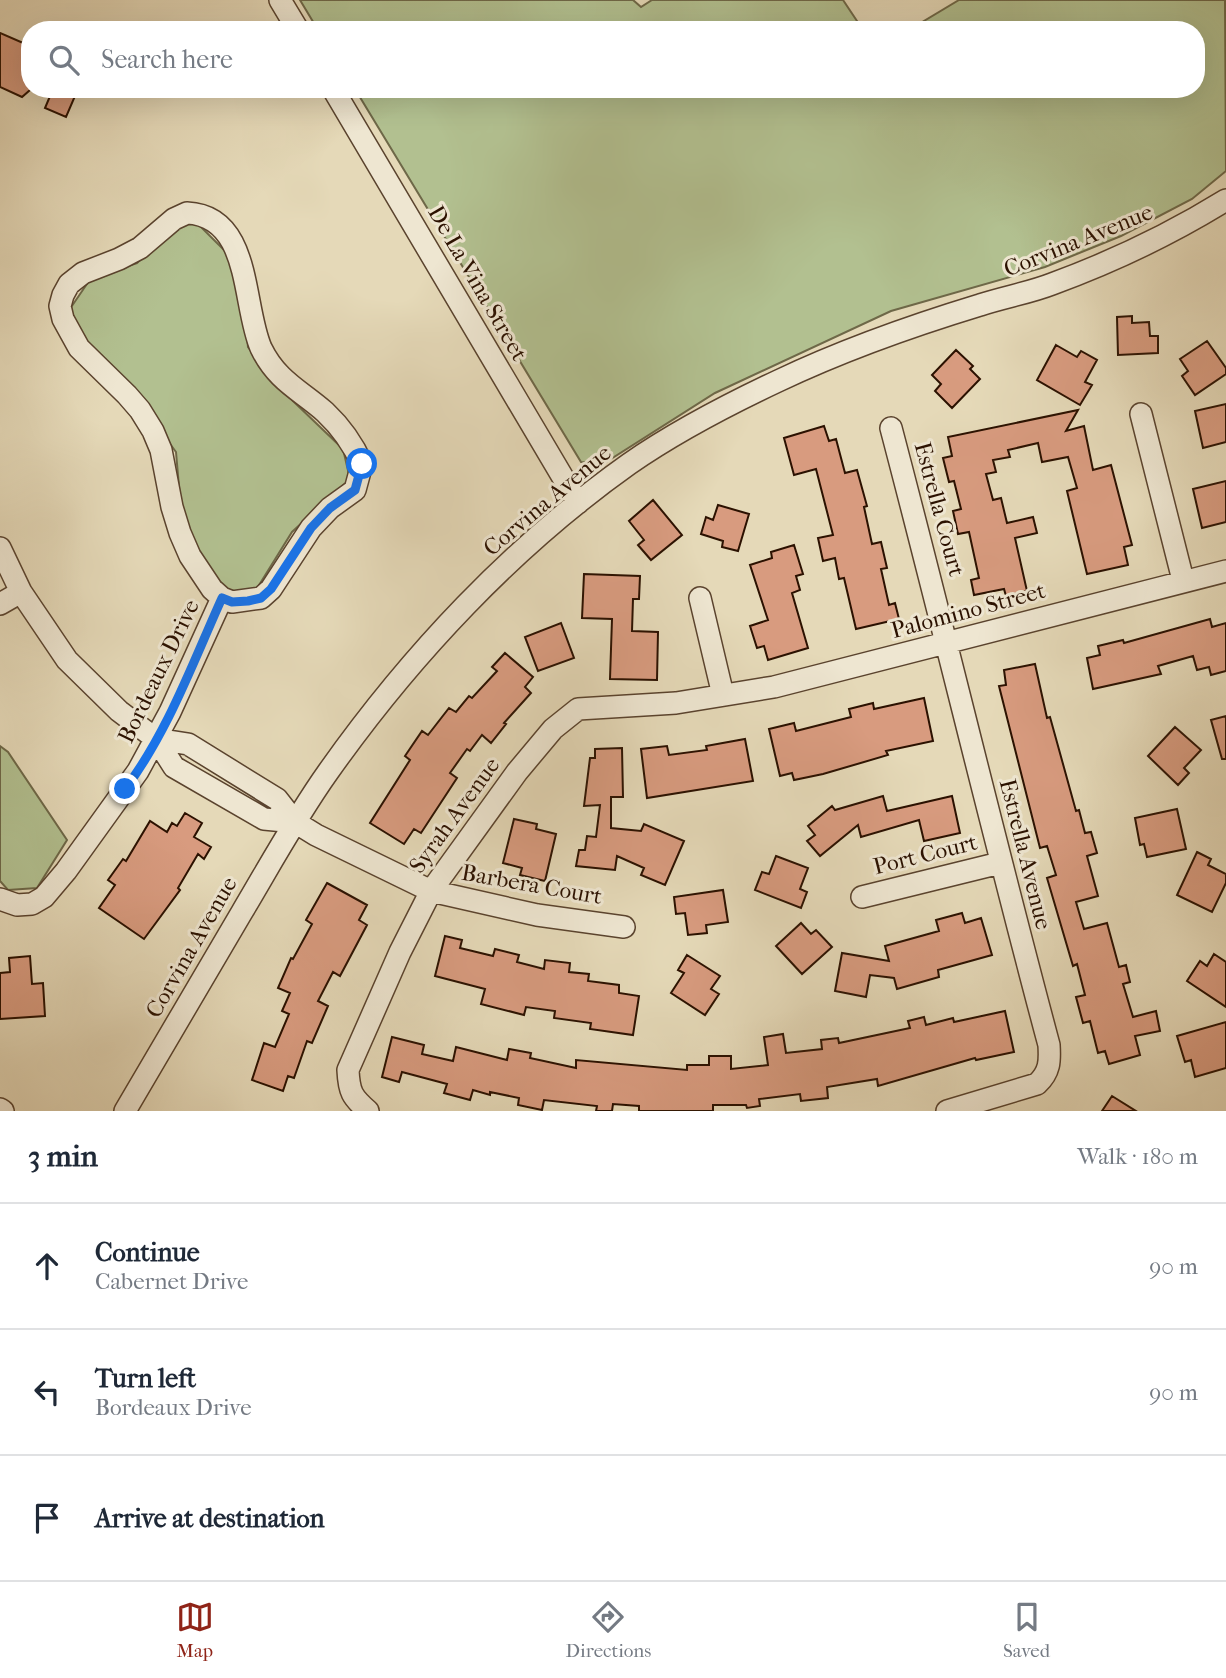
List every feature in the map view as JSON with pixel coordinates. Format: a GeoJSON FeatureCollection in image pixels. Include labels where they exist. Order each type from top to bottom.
{"type":"FeatureCollection","features":[{"type":"Feature","properties":{"kind":"street"},"geometry":{"type":"LineString","coordinates":[[280,0],[293,21]]}},
{"type":"Feature","properties":{"kind":"street","name":"De La Vina Street"},"geometry":{"type":"LineString","coordinates":[[338,98],[578,503]]}},
{"type":"Feature","properties":{"kind":"street","name":"Corvina Avenue"},"geometry":{"type":"LineString","coordinates":[[125,1111],[295,822],[360,726],[434,640],[522,551],[578,503],[630,464],[675,436],[778,381],[898,331],[1082,272],[1181,227],[1226,200]]}},
{"type":"Feature","properties":{"kind":"street"},"geometry":{"type":"LineString","coordinates":[[187,213],[201,214],[216,223],[228,235],[239,257],[261,348],[293,390],[324,411],[342,430],[362,464],[355,490],[330,508],[311,528],[271,589],[261,598],[248,601],[232,602],[222,598],[212,589],[190,556],[180,533],[161,450],[153,431],[127,395],[79,348],[63,320],[60,306],[62,295],[69,284],[83,273],[140,248],[174,219],[187,213]]}},
{"type":"Feature","properties":{"kind":"street"},"geometry":{"type":"LineString","coordinates":[[1141,414],[1183,580]]}},
{"type":"Feature","properties":{"kind":"street","name":"Estrella Court"},"geometry":{"type":"LineString","coordinates":[[891,428],[948,644]]}},
{"type":"Feature","properties":{"kind":"street"},"geometry":{"type":"LineString","coordinates":[[0,548],[21,592],[67,660],[119,711],[156,739]]}},
{"type":"Feature","properties":{"kind":"street","name":"Palomino Street"},"geometry":{"type":"LineString","coordinates":[[723,695],[774,687],[1226,571]]}},
{"type":"Feature","properties":{"kind":"street"},"geometry":{"type":"LineString","coordinates":[[0,604],[21,592]]}},
{"type":"Feature","properties":{"kind":"street","name":"Bordeaux Drive"},"geometry":{"type":"LineString","coordinates":[[0,899],[17,905],[32,904],[44,897],[138,771],[156,739],[222,598]]}},
{"type":"Feature","properties":{"kind":"street"},"geometry":{"type":"LineString","coordinates":[[700,598],[723,695]]}},
{"type":"Feature","properties":{"kind":"street","name":"Estrella Avenue"},"geometry":{"type":"LineString","coordinates":[[947,1111],[1028,1089],[1045,1076],[1050,1063],[1049,1045],[1000,863],[948,644]]}},
{"type":"Feature","properties":{"kind":"street","name":"Syrah Avenue"},"geometry":{"type":"LineString","coordinates":[[362,1105],[349,1088],[348,1070],[400,952],[431,891],[517,772],[553,729],[578,709],[676,703],[723,695]]}},
{"type":"Feature","properties":{"kind":"street","name":"Barbera Court"},"geometry":{"type":"LineString","coordinates":[[156,739],[188,744],[277,799],[295,822],[431,891],[537,915],[624,927]]}},
{"type":"Feature","properties":{"kind":"street","name":"Port Court"},"geometry":{"type":"LineString","coordinates":[[862,897],[1000,863]]}},
{"type":"Feature","properties":{"kind":"green space"},"geometry":{"type":"Polygon","coordinates":[[[300,0],[633,0],[641,7],[652,0],[843,0],[857,21],[313,21],[300,0]]]}},
{"type":"Feature","properties":{"kind":"green space"},"geometry":{"type":"Polygon","coordinates":[[[959,0],[1225,0],[1226,171],[1192,199],[1121,236],[1045,267],[891,311],[715,393],[603,464],[581,462],[360,98],[1205,98],[1205,21],[924,21],[959,0]]]}},
{"type":"Feature","properties":{"kind":"green space"},"geometry":{"type":"Polygon","coordinates":[[[187,213],[242,268],[248,347],[293,401],[343,449],[350,479],[292,532],[256,590],[234,593],[203,574],[181,510],[176,452],[120,375],[63,319],[91,278],[137,263],[187,213]]]}},
{"type":"Feature","properties":{"kind":"green space"},"geometry":{"type":"Polygon","coordinates":[[[0,746],[8,752],[67,840],[37,888],[8,890],[0,881],[0,746]]]}},
{"type":"Feature","properties":{"kind":"building"},"geometry":{"type":"Polygon","coordinates":[[[0,33],[21,42],[21,97],[0,87],[0,33]]]}},
{"type":"Feature","properties":{"kind":"building"},"geometry":{"type":"Polygon","coordinates":[[[49,98],[74,98],[66,117],[45,108],[49,98]]]}},
{"type":"Feature","properties":{"kind":"building"},"geometry":{"type":"Polygon","coordinates":[[[1132,316],[1132,323],[1149,322],[1150,336],[1158,336],[1158,353],[1118,355],[1117,317],[1132,316]]]}},
{"type":"Feature","properties":{"kind":"building"},"geometry":{"type":"Polygon","coordinates":[[[1207,341],[1226,368],[1226,374],[1195,395],[1182,376],[1188,371],[1180,359],[1207,341]]]}},
{"type":"Feature","properties":{"kind":"building"},"geometry":{"type":"Polygon","coordinates":[[[1056,345],[1077,357],[1081,351],[1097,360],[1085,382],[1092,385],[1080,405],[1037,380],[1056,345]]]}},
{"type":"Feature","properties":{"kind":"building"},"geometry":{"type":"Polygon","coordinates":[[[956,350],[973,366],[970,369],[980,379],[952,408],[935,391],[941,384],[932,375],[956,350]]]}},
{"type":"Feature","properties":{"kind":"building"},"geometry":{"type":"Polygon","coordinates":[[[1226,404],[1226,442],[1203,448],[1195,411],[1226,404]]]}},
{"type":"Feature","properties":{"kind":"building"},"geometry":{"type":"Polygon","coordinates":[[[1078,410],[1066,431],[1084,426],[1093,470],[1111,465],[1132,545],[1124,547],[1128,565],[1087,574],[1067,491],[1077,488],[1068,457],[1042,462],[1038,443],[1008,450],[1010,457],[993,460],[996,472],[986,474],[993,500],[1001,498],[1007,523],[1033,517],[1037,533],[1015,538],[1027,591],[1006,596],[1004,589],[974,595],[971,580],[979,578],[969,532],[958,534],[953,511],[961,509],[954,481],[949,482],[943,458],[952,456],[948,437],[1078,410]]]}},
{"type":"Feature","properties":{"kind":"building"},"geometry":{"type":"Polygon","coordinates":[[[824,426],[829,441],[836,439],[845,473],[857,470],[867,506],[864,507],[872,544],[881,542],[887,568],[881,569],[889,605],[895,603],[899,619],[856,629],[844,578],[839,579],[835,558],[823,561],[818,538],[833,535],[816,469],[794,475],[784,438],[824,426]]]}},
{"type":"Feature","properties":{"kind":"building"},"geometry":{"type":"Polygon","coordinates":[[[1226,481],[1226,522],[1202,528],[1193,489],[1226,481]]]}},
{"type":"Feature","properties":{"kind":"building"},"geometry":{"type":"Polygon","coordinates":[[[653,500],[682,535],[651,560],[638,545],[644,540],[629,521],[653,500]]]}},
{"type":"Feature","properties":{"kind":"building"},"geometry":{"type":"Polygon","coordinates":[[[718,505],[749,514],[738,551],[722,547],[723,541],[701,534],[706,517],[713,520],[718,505]]]}},
{"type":"Feature","properties":{"kind":"building"},"geometry":{"type":"Polygon","coordinates":[[[794,545],[803,574],[796,576],[800,590],[792,593],[808,648],[768,660],[764,646],[757,648],[750,626],[768,620],[750,565],[772,558],[771,552],[794,545]]]}},
{"type":"Feature","properties":{"kind":"building"},"geometry":{"type":"Polygon","coordinates":[[[584,574],[640,576],[639,599],[633,599],[632,631],[658,632],[657,680],[610,679],[612,619],[582,618],[584,574]]]}},
{"type":"Feature","properties":{"kind":"building"},"geometry":{"type":"Polygon","coordinates":[[[1210,619],[1212,627],[1226,623],[1226,671],[1211,675],[1209,667],[1197,670],[1193,656],[1158,666],[1161,674],[1093,689],[1087,658],[1100,655],[1098,646],[1123,640],[1124,643],[1210,619]]]}},
{"type":"Feature","properties":{"kind":"building"},"geometry":{"type":"Polygon","coordinates":[[[561,623],[574,658],[538,671],[525,637],[561,623]]]}},
{"type":"Feature","properties":{"kind":"building"},"geometry":{"type":"Polygon","coordinates":[[[505,653],[533,677],[525,687],[531,693],[504,723],[506,724],[491,743],[482,735],[470,751],[467,749],[450,773],[457,778],[421,833],[414,829],[404,844],[370,823],[410,760],[405,756],[422,731],[428,735],[449,708],[456,712],[469,696],[472,698],[497,671],[492,667],[505,653]]]}},
{"type":"Feature","properties":{"kind":"building"},"geometry":{"type":"Polygon","coordinates":[[[1035,664],[1047,718],[1050,717],[1076,811],[1079,810],[1085,833],[1091,832],[1097,853],[1087,856],[1098,896],[1076,902],[1084,929],[1107,923],[1119,967],[1126,965],[1130,982],[1123,984],[1133,1017],[1156,1011],[1160,1031],[1135,1036],[1140,1055],[1109,1064],[1105,1051],[1098,1053],[1090,1021],[1083,1023],[1076,997],[1085,995],[1077,964],[1073,966],[1047,878],[1056,875],[1047,846],[1040,848],[999,686],[1006,685],[1004,670],[1035,664]]]}},
{"type":"Feature","properties":{"kind":"building"},"geometry":{"type":"Polygon","coordinates":[[[924,698],[933,741],[886,751],[888,755],[823,774],[794,780],[792,773],[780,776],[769,729],[794,723],[796,731],[851,717],[849,709],[873,703],[874,709],[924,698]]]}},
{"type":"Feature","properties":{"kind":"building"},"geometry":{"type":"Polygon","coordinates":[[[1226,716],[1226,759],[1222,759],[1211,720],[1226,716]]]}},
{"type":"Feature","properties":{"kind":"building"},"geometry":{"type":"Polygon","coordinates":[[[1175,727],[1201,750],[1184,768],[1189,773],[1178,785],[1148,756],[1175,727]]]}},
{"type":"Feature","properties":{"kind":"building"},"geometry":{"type":"Polygon","coordinates":[[[745,739],[753,781],[647,798],[641,749],[667,746],[669,755],[707,750],[706,746],[745,739]]]}},
{"type":"Feature","properties":{"kind":"building"},"geometry":{"type":"Polygon","coordinates":[[[622,748],[623,797],[611,797],[611,828],[641,831],[644,824],[684,841],[665,885],[641,875],[644,868],[617,856],[615,870],[576,866],[579,850],[585,850],[587,836],[596,837],[600,805],[584,806],[590,758],[595,758],[595,749],[622,748]]]}},
{"type":"Feature","properties":{"kind":"building"},"geometry":{"type":"Polygon","coordinates":[[[883,796],[887,811],[952,796],[960,833],[924,841],[919,820],[861,837],[858,825],[820,856],[807,841],[815,835],[808,826],[832,806],[835,810],[883,796]]]}},
{"type":"Feature","properties":{"kind":"building"},"geometry":{"type":"Polygon","coordinates":[[[1177,809],[1186,849],[1147,857],[1144,844],[1140,845],[1135,818],[1177,809]]]}},
{"type":"Feature","properties":{"kind":"building"},"geometry":{"type":"Polygon","coordinates":[[[185,813],[202,823],[194,837],[211,847],[204,859],[198,854],[178,888],[180,890],[144,939],[99,908],[115,885],[108,880],[123,859],[126,861],[150,821],[167,832],[172,823],[177,826],[185,813]]]}},
{"type":"Feature","properties":{"kind":"building"},"geometry":{"type":"Polygon","coordinates":[[[514,819],[537,824],[536,829],[556,834],[545,881],[520,875],[522,868],[503,863],[514,819]]]}},
{"type":"Feature","properties":{"kind":"building"},"geometry":{"type":"Polygon","coordinates":[[[1197,852],[1211,859],[1208,865],[1226,874],[1226,883],[1212,912],[1177,895],[1197,852]]]}},
{"type":"Feature","properties":{"kind":"building"},"geometry":{"type":"Polygon","coordinates":[[[776,856],[808,868],[800,889],[807,892],[801,908],[755,890],[762,872],[769,874],[776,856]]]}},
{"type":"Feature","properties":{"kind":"building"},"geometry":{"type":"Polygon","coordinates":[[[327,883],[367,905],[359,920],[367,925],[340,976],[333,972],[318,1001],[328,1006],[312,1043],[307,1041],[294,1078],[288,1076],[283,1091],[252,1080],[264,1043],[275,1047],[289,1014],[282,1011],[290,993],[278,988],[291,958],[293,959],[312,924],[306,920],[327,883]]]}},
{"type":"Feature","properties":{"kind":"building"},"geometry":{"type":"Polygon","coordinates":[[[723,890],[728,922],[706,925],[707,933],[688,935],[685,913],[676,914],[674,897],[723,890]]]}},
{"type":"Feature","properties":{"kind":"building"},"geometry":{"type":"Polygon","coordinates":[[[962,913],[965,923],[981,918],[992,955],[938,970],[939,977],[897,989],[894,978],[870,975],[866,997],[835,991],[842,953],[889,961],[885,946],[939,931],[936,920],[962,913]]]}},
{"type":"Feature","properties":{"kind":"building"},"geometry":{"type":"Polygon","coordinates":[[[801,923],[811,934],[816,930],[832,947],[802,974],[776,946],[801,923]]]}},
{"type":"Feature","properties":{"kind":"building"},"geometry":{"type":"Polygon","coordinates":[[[445,936],[462,940],[460,948],[493,956],[495,949],[519,955],[517,962],[544,969],[545,960],[570,963],[569,972],[589,974],[588,981],[619,985],[619,993],[639,996],[633,1035],[590,1029],[591,1023],[554,1018],[555,1011],[526,1007],[524,1015],[481,1004],[485,989],[435,976],[445,936]]]}},
{"type":"Feature","properties":{"kind":"building"},"geometry":{"type":"Polygon","coordinates":[[[1214,954],[1226,962],[1226,1007],[1187,981],[1200,961],[1207,966],[1214,954]]]}},
{"type":"Feature","properties":{"kind":"building"},"geometry":{"type":"Polygon","coordinates":[[[687,955],[720,976],[711,989],[719,994],[705,1015],[671,993],[684,973],[678,970],[687,955]]]}},
{"type":"Feature","properties":{"kind":"building"},"geometry":{"type":"Polygon","coordinates":[[[30,956],[32,984],[43,983],[45,1016],[0,1019],[0,973],[10,972],[9,958],[30,956]]]}},
{"type":"Feature","properties":{"kind":"building"},"geometry":{"type":"Polygon","coordinates":[[[1005,1011],[1014,1052],[976,1060],[975,1058],[878,1086],[877,1079],[827,1087],[828,1098],[801,1101],[800,1094],[759,1099],[760,1106],[747,1108],[746,1105],[713,1105],[713,1111],[639,1111],[639,1106],[613,1104],[612,1111],[596,1111],[597,1106],[544,1100],[542,1110],[518,1105],[519,1098],[490,1092],[490,1095],[473,1090],[470,1100],[444,1093],[447,1084],[402,1072],[399,1082],[382,1077],[392,1037],[424,1045],[422,1054],[453,1061],[456,1047],[507,1060],[509,1049],[531,1053],[530,1058],[576,1068],[576,1060],[687,1070],[687,1065],[709,1065],[709,1056],[731,1056],[731,1069],[768,1065],[764,1037],[783,1034],[786,1053],[822,1049],[821,1040],[838,1038],[839,1043],[910,1028],[908,1021],[924,1017],[926,1025],[953,1018],[954,1022],[1005,1011]]]}},
{"type":"Feature","properties":{"kind":"building"},"geometry":{"type":"Polygon","coordinates":[[[1226,1022],[1226,1068],[1195,1077],[1191,1060],[1185,1062],[1177,1036],[1226,1022]]]}},
{"type":"Feature","properties":{"kind":"building"},"geometry":{"type":"Polygon","coordinates":[[[1112,1096],[1136,1111],[1102,1111],[1112,1096]]]}},
{"type":"Feature","properties":{"kind":"route"},"geometry":{"type":"LineString","coordinates":[[125,789],[138,771],[170,712],[222,598],[232,602],[248,601],[261,598],[271,589],[311,528],[330,508],[355,490],[362,464]]}}]}
